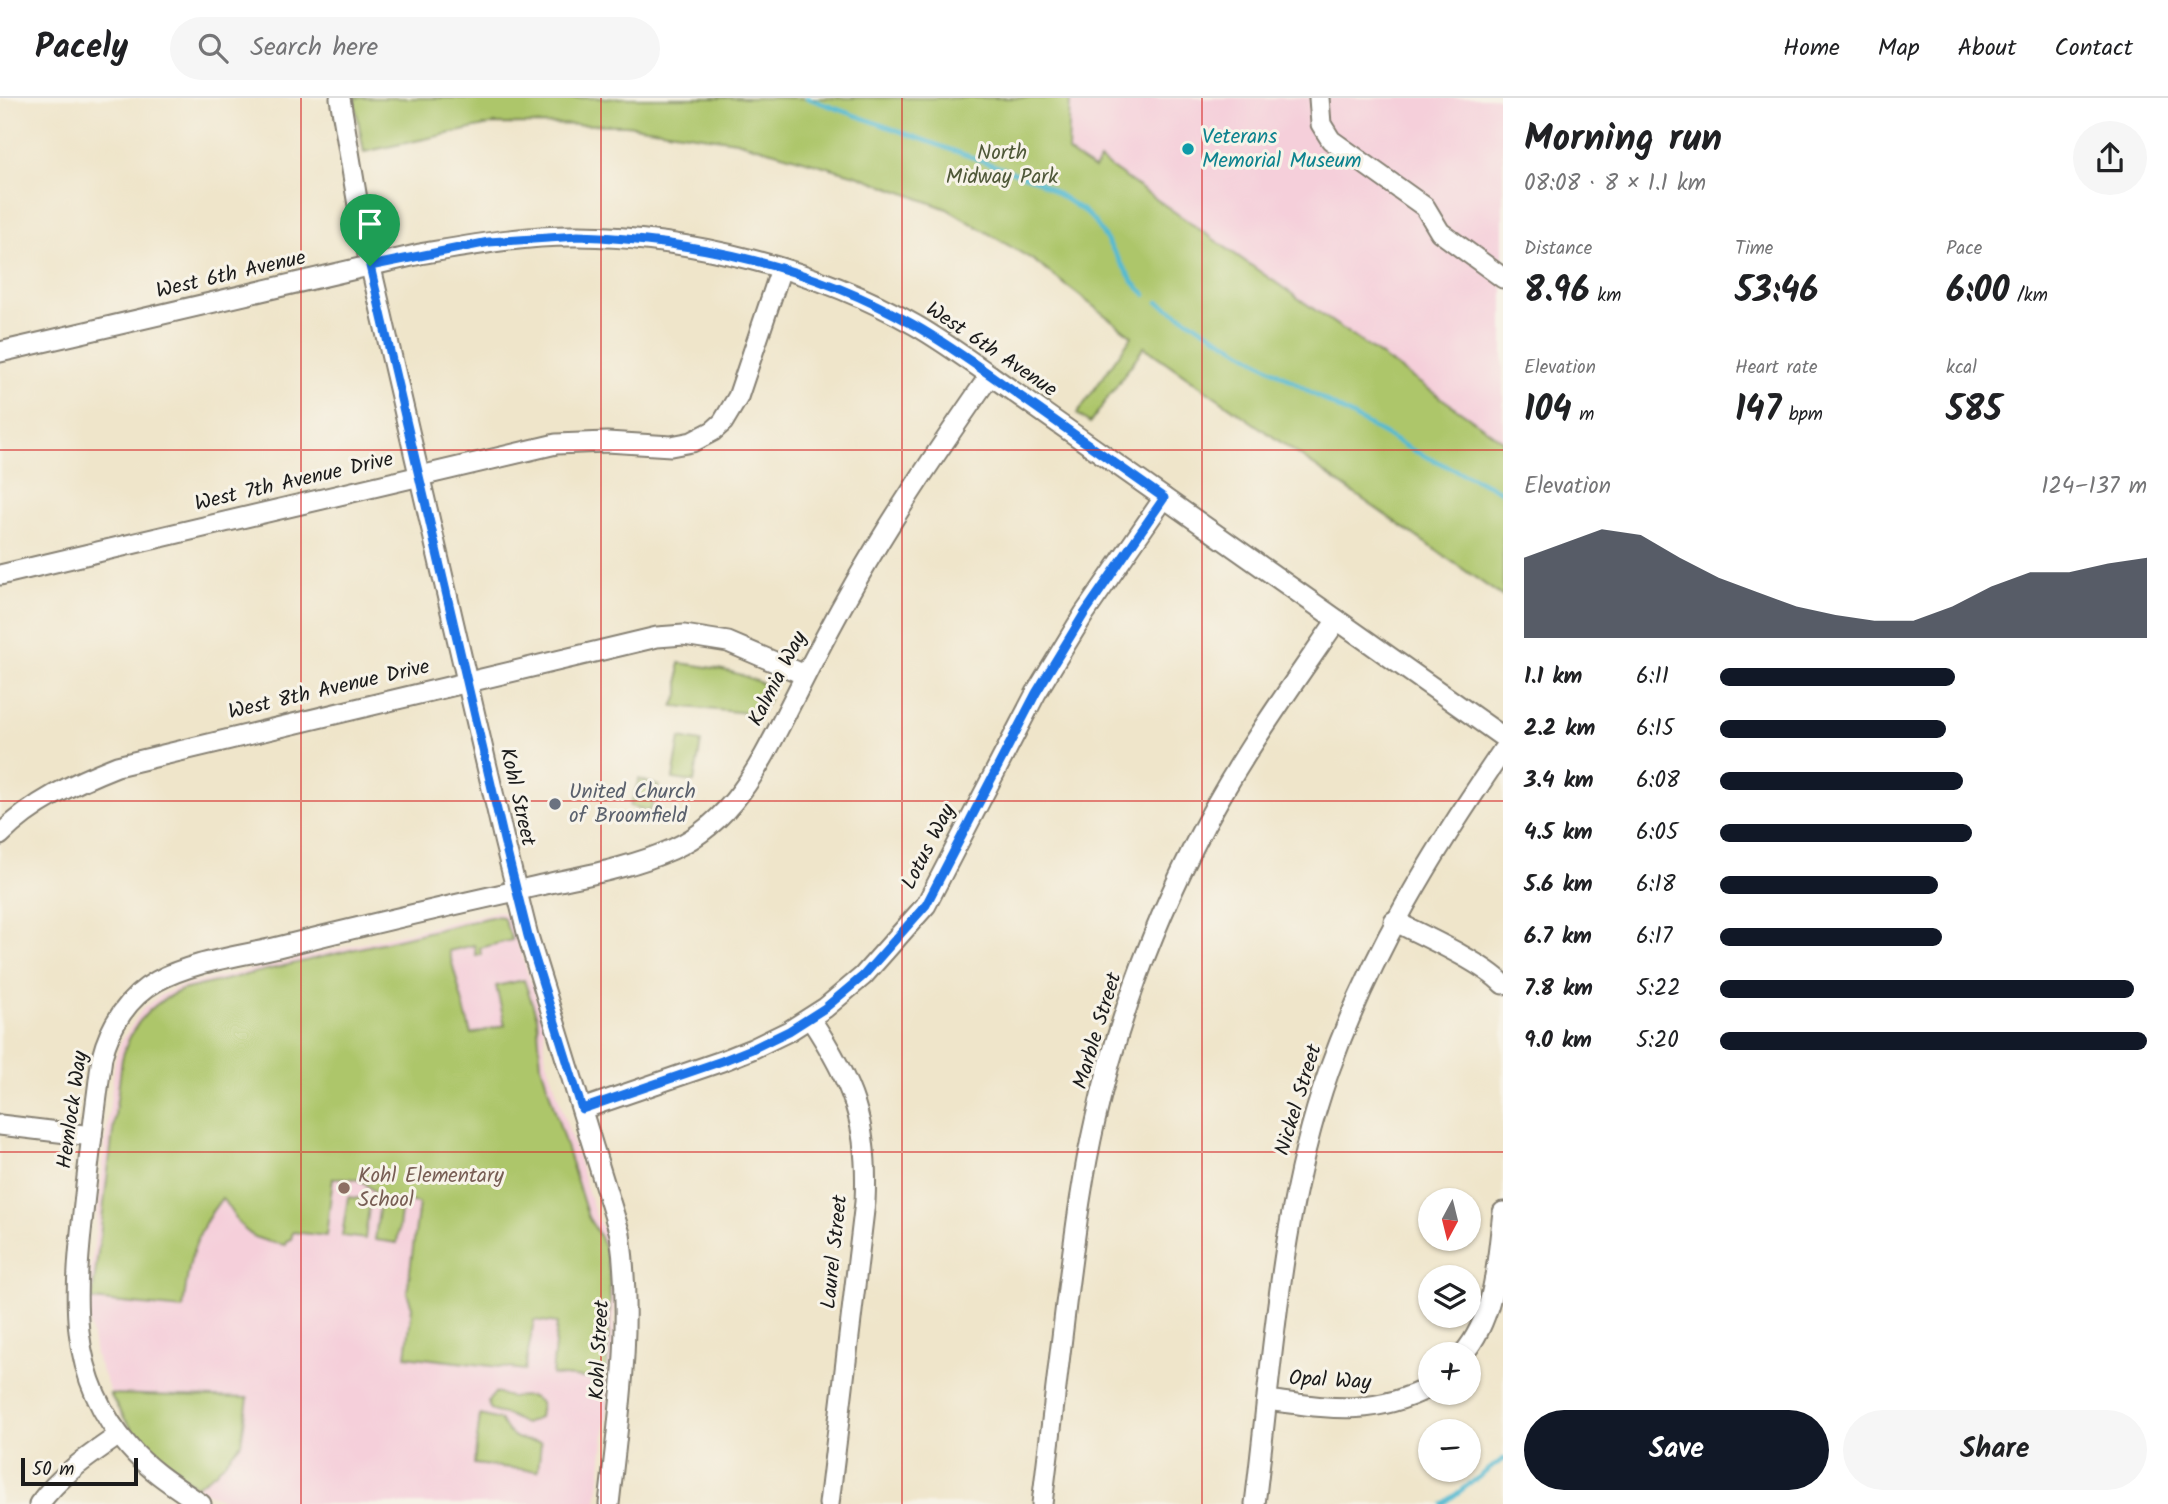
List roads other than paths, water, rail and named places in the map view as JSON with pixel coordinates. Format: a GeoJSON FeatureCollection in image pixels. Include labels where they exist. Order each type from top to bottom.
{"type":"FeatureCollection","features":[{"type":"Feature","properties":{"kind":"street","name":"Kohl Street"},"geometry":{"type":"LineString","coordinates":[[340,98],[370,266],[528,936],[620,1234],[625,1266],[626,1349],[609,1504]]}},
{"type":"Feature","properties":{"kind":"street"},"geometry":{"type":"LineString","coordinates":[[1320,98],[1321,124],[1331,140],[1424,207],[1440,232],[1503,278]]}},
{"type":"Feature","properties":{"kind":"street","name":"West 6th Avenue"},"geometry":{"type":"LineString","coordinates":[[0,352],[370,266],[489,242],[578,236],[627,238],[678,244],[736,256],[829,285],[914,324],[1503,737]]}},
{"type":"Feature","properties":{"kind":"street","name":"West 7th Avenue Drive"},"geometry":{"type":"LineString","coordinates":[[0,575],[556,444],[607,442],[671,446],[701,438],[723,422],[738,397],[781,269]]}},
{"type":"Feature","properties":{"kind":"street","name":"Kalmia Way"},"geometry":{"type":"LineString","coordinates":[[517,890],[640,862],[690,841],[728,810],[759,766],[805,675],[887,529],[990,375]]}},
{"type":"Feature","properties":{"kind":"street","name":"Lotus Way"},"geometry":{"type":"LineString","coordinates":[[582,1109],[722,1061],[789,1031],[825,1008],[863,976],[926,905],[1036,693],[1084,614],[1164,498]]}},
{"type":"Feature","properties":{"kind":"street","name":"Marble Street"},"geometry":{"type":"LineString","coordinates":[[1042,1504],[1083,1182],[1101,1097],[1124,1017],[1173,892],[1212,812],[1258,735],[1336,620]]}},
{"type":"Feature","properties":{"kind":"street","name":"West 8th Avenue Drive"},"geometry":{"type":"LineString","coordinates":[[0,835],[29,810],[76,782],[117,766],[657,637],[684,635],[728,642],[805,675]]}},
{"type":"Feature","properties":{"kind":"street","name":"Nickel Street"},"geometry":{"type":"LineString","coordinates":[[1255,1504],[1289,1233],[1303,1159],[1333,1059],[1358,994],[1395,921],[1449,829],[1503,750]]}},
{"type":"Feature","properties":{"kind":"street","name":"Hemlock Way"},"geometry":{"type":"LineString","coordinates":[[201,1504],[153,1471],[129,1448],[120,1435],[100,1405],[92,1387],[76,1320],[75,1293],[79,1248],[102,1057],[121,1013],[134,998],[159,980],[195,967],[517,890]]}},
{"type":"Feature","properties":{"kind":"street"},"geometry":{"type":"LineString","coordinates":[[1395,921],[1487,971],[1503,984]]}},
{"type":"Feature","properties":{"kind":"street","name":"Laurel Street"},"geometry":{"type":"LineString","coordinates":[[810,1018],[834,1054],[848,1082],[858,1108],[866,1155],[865,1202],[828,1504]]}},
{"type":"Feature","properties":{"kind":"street"},"geometry":{"type":"LineString","coordinates":[[0,1125],[92,1136]]}},
{"type":"Feature","properties":{"kind":"street"},"geometry":{"type":"LineString","coordinates":[[1472,1342],[1480,1331],[1488,1309],[1503,1212]]}},
{"type":"Feature","properties":{"kind":"street","name":"Opal Way"},"geometry":{"type":"LineString","coordinates":[[1267,1400],[1331,1408],[1361,1408],[1397,1402],[1418,1392]]}},
{"type":"Feature","properties":{"kind":"street"},"geometry":{"type":"LineString","coordinates":[[38,1504],[51,1487],[120,1435]]}},
{"type":"Feature","properties":{"kind":"waterway"},"geometry":{"type":"LineString","coordinates":[[807,98],[1038,181],[1085,212],[1095,222],[1134,283],[1146,295]]}},
{"type":"Feature","properties":{"kind":"waterway"},"geometry":{"type":"LineString","coordinates":[[1158,302],[1414,451],[1503,492]]}},
{"type":"Feature","properties":{"kind":"waterway"},"geometry":{"type":"LineString","coordinates":[[1443,1504],[1503,1459]]}},
{"type":"Feature","properties":{"kind":"place","name":"Veterans Memorial Museum"},"geometry":{"type":"Point","coordinates":[1188,149]}},
{"type":"Feature","properties":{"kind":"place","name":"United Church of Broomfield"},"geometry":{"type":"Point","coordinates":[555,804]}},
{"type":"Feature","properties":{"kind":"place","name":"Kohl Elementary School"},"geometry":{"type":"Point","coordinates":[344,1188]}},
{"type":"Feature","properties":{"kind":"park label","name":"North Midway Park"},"geometry":{"type":"Point","coordinates":[1002,165]}}]}
